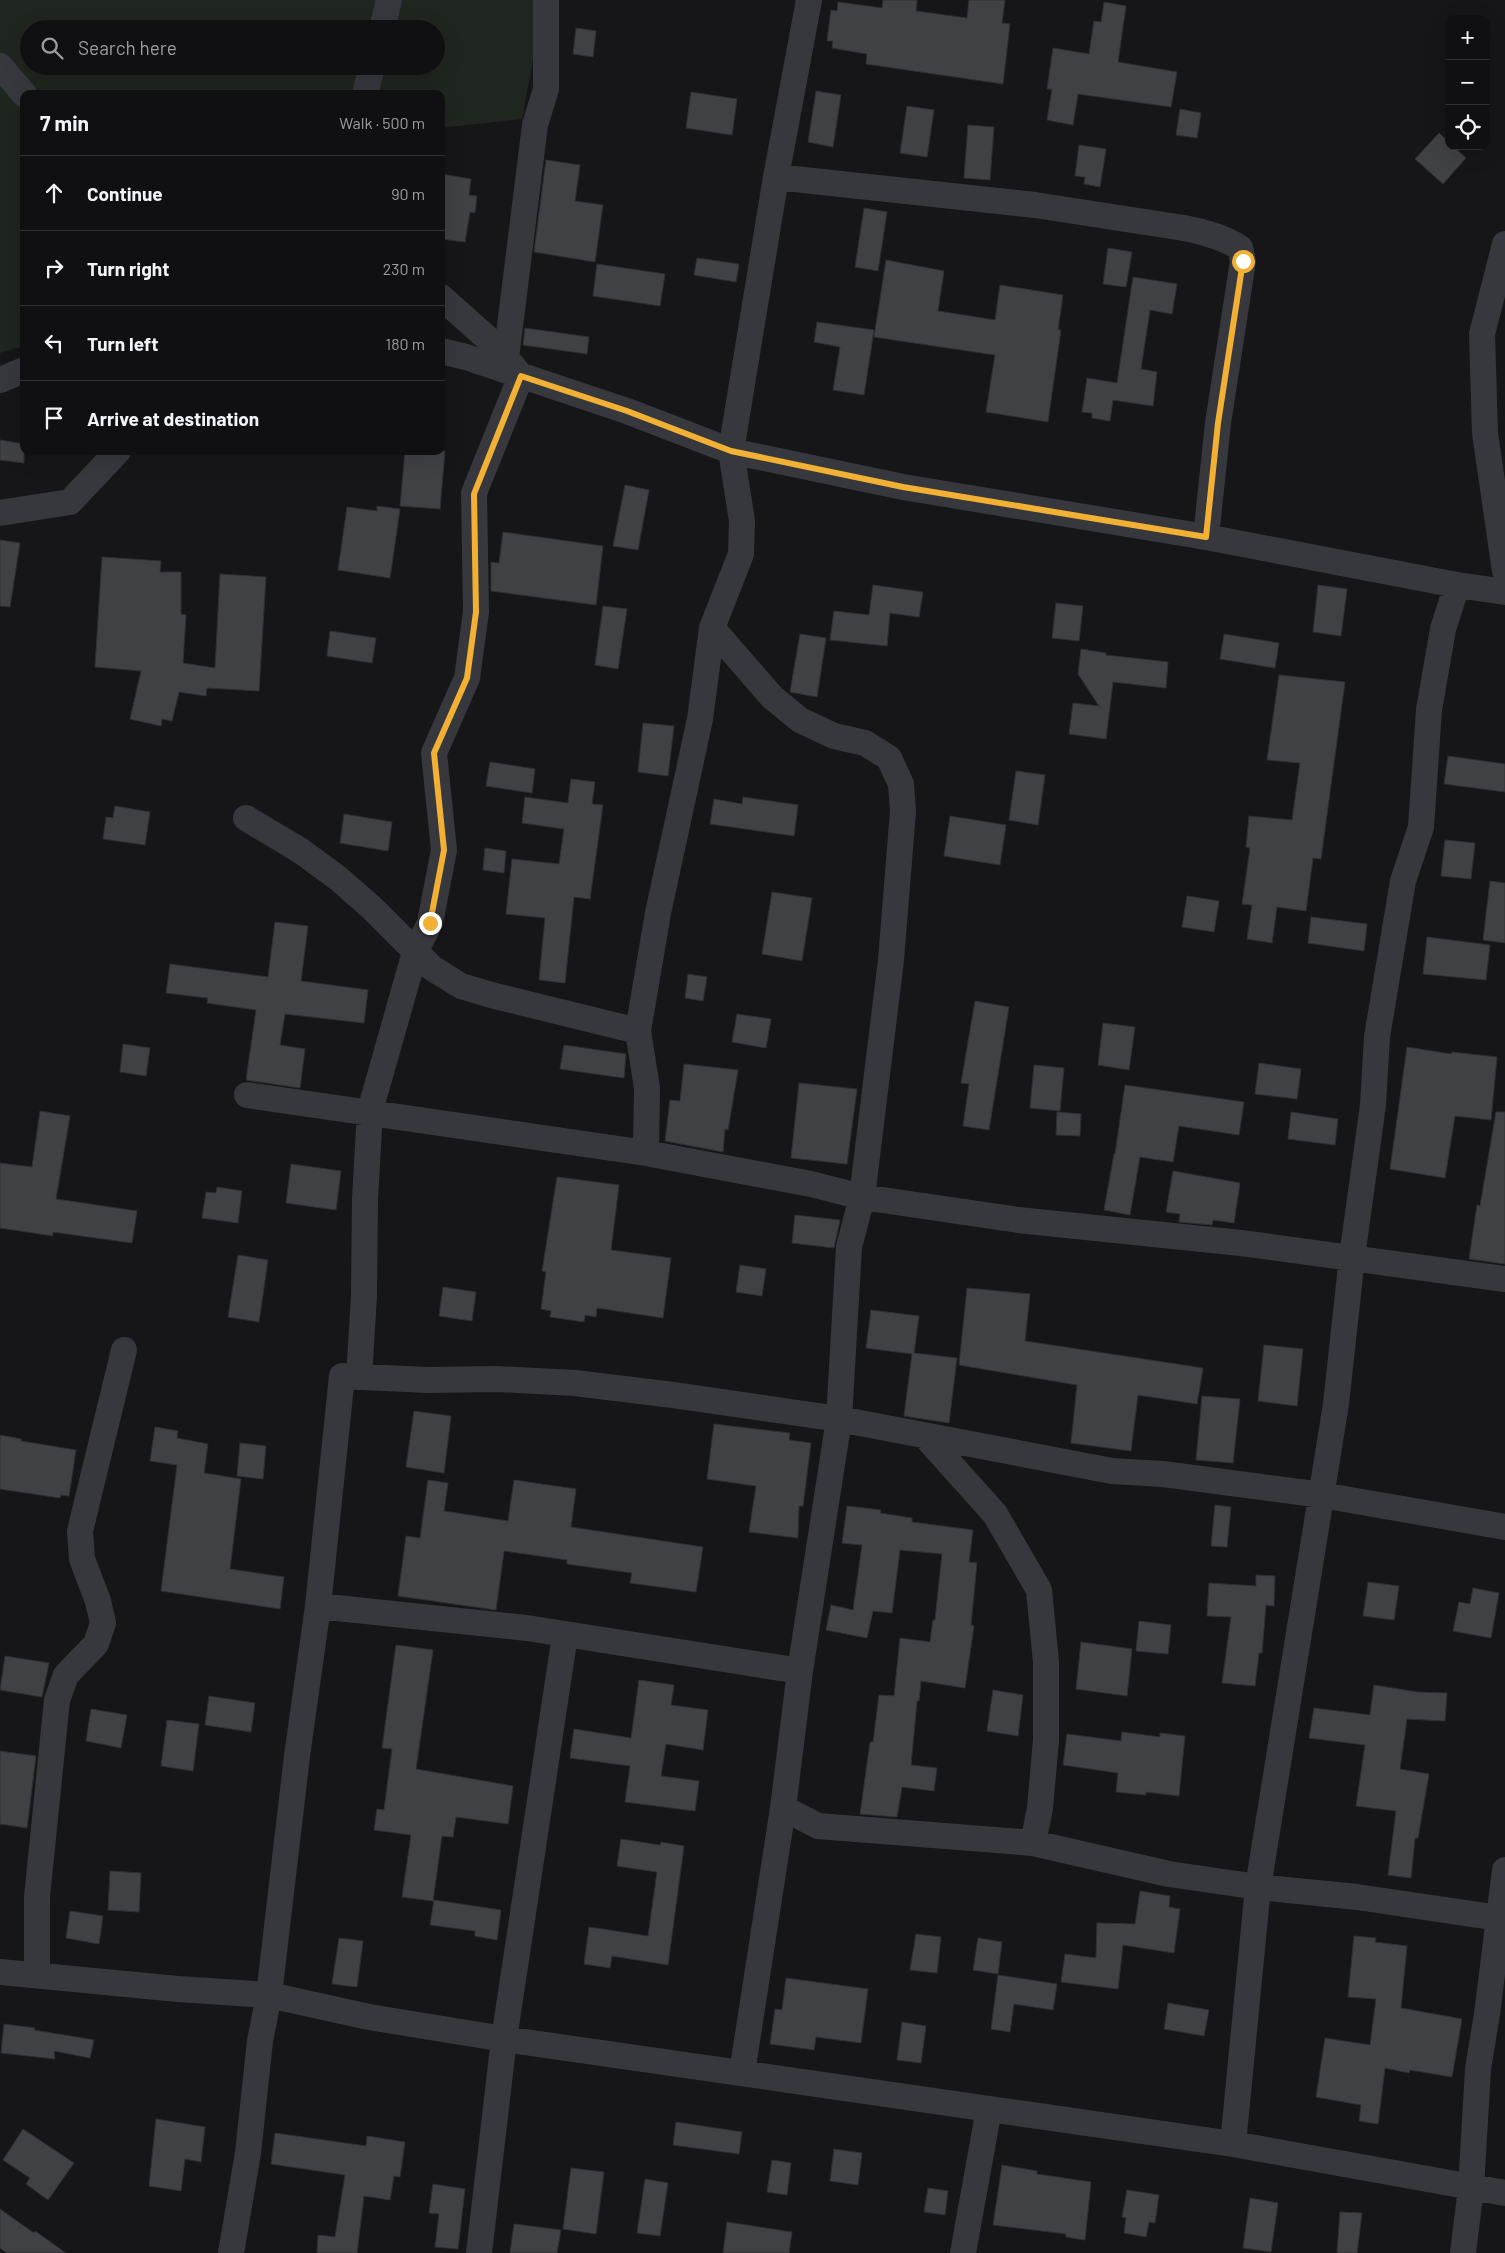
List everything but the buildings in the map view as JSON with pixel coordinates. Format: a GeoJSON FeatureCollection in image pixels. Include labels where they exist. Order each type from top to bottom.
{"type":"FeatureCollection","features":[{"type":"Feature","properties":{"kind":"street"},"geometry":{"type":"LineString","coordinates":[[384,20],[389,0]]}},
{"type":"Feature","properties":{"kind":"street"},"geometry":{"type":"LineString","coordinates":[[359,1377],[364,1296],[365,1199],[370,1111],[415,952],[430,923],[444,850],[434,753],[467,678],[476,612],[474,494],[513,367],[535,125],[546,89],[546,0]]}},
{"type":"Feature","properties":{"kind":"street"},"geometry":{"type":"LineString","coordinates":[[646,1153],[647,1088],[638,1031],[658,913],[700,719],[712,628],[741,554],[742,521],[731,451],[776,177],[809,0]]}},
{"type":"Feature","properties":{"kind":"street"},"geometry":{"type":"LineString","coordinates":[[0,66],[21,90]]}},
{"type":"Feature","properties":{"kind":"street"},"geometry":{"type":"LineString","coordinates":[[366,90],[370,75]]}},
{"type":"Feature","properties":{"kind":"street"},"geometry":{"type":"LineString","coordinates":[[776,177],[1035,206],[1184,228],[1207,233],[1232,242],[1240,248],[1243,261],[1218,423],[1206,537]]}},
{"type":"Feature","properties":{"kind":"street"},"geometry":{"type":"LineString","coordinates":[[1505,244],[1482,334],[1485,433],[1505,570]]}},
{"type":"Feature","properties":{"kind":"street"},"geometry":{"type":"LineString","coordinates":[[445,301],[496,346],[513,367]]}},
{"type":"Feature","properties":{"kind":"street"},"geometry":{"type":"LineString","coordinates":[[445,352],[513,367],[731,451],[903,487],[1206,537],[1457,585],[1505,592]]}},
{"type":"Feature","properties":{"kind":"street"},"geometry":{"type":"LineString","coordinates":[[0,358],[20,359]]}},
{"type":"Feature","properties":{"kind":"street"},"geometry":{"type":"LineString","coordinates":[[0,380],[20,372]]}},
{"type":"Feature","properties":{"kind":"street"},"geometry":{"type":"LineString","coordinates":[[0,513],[70,502],[114,455]]}},
{"type":"Feature","properties":{"kind":"street"},"geometry":{"type":"LineString","coordinates":[[1233,2144],[1258,1887],[1336,1404],[1352,1257],[1370,1134],[1377,1037],[1404,881],[1421,827],[1429,710],[1443,629],[1457,585]]}},
{"type":"Feature","properties":{"kind":"street"},"geometry":{"type":"LineString","coordinates":[[712,628],[772,697],[800,720],[834,736],[865,743],[888,758],[901,784],[903,811],[891,960],[862,1197],[849,1248],[839,1419],[800,1671],[783,1808],[742,2073]]}},
{"type":"Feature","properties":{"kind":"street"},"geometry":{"type":"LineString","coordinates":[[246,818],[301,851],[339,879],[372,908],[432,968],[461,986],[638,1031]]}},
{"type":"Feature","properties":{"kind":"street"},"geometry":{"type":"LineString","coordinates":[[247,1095],[370,1111],[646,1153],[811,1184],[862,1197],[1018,1220],[1352,1257],[1505,1279]]}},
{"type":"Feature","properties":{"kind":"street"},"geometry":{"type":"LineString","coordinates":[[37,1975],[37,1897],[57,1700],[66,1675],[96,1644],[103,1623],[98,1601],[82,1559],[80,1531],[124,1350]]}},
{"type":"Feature","properties":{"kind":"street"},"geometry":{"type":"LineString","coordinates":[[231,2253],[248,2153],[260,2041],[269,1996],[297,1756],[318,1606],[342,1376],[427,1380],[496,1378],[575,1383],[673,1395],[839,1419],[1112,1471],[1163,1474],[1322,1495],[1505,1527]]}},
{"type":"Feature","properties":{"kind":"street"},"geometry":{"type":"LineString","coordinates":[[925,1436],[995,1514],[1038,1590],[1046,1662],[1046,1740],[1040,1808],[1033,1844]]}},
{"type":"Feature","properties":{"kind":"street"},"geometry":{"type":"LineString","coordinates":[[318,1606],[473,1621],[800,1671]]}},
{"type":"Feature","properties":{"kind":"street"},"geometry":{"type":"LineString","coordinates":[[479,2253],[504,2039],[565,1635]]}},
{"type":"Feature","properties":{"kind":"street"},"geometry":{"type":"LineString","coordinates":[[783,1808],[818,1826],[1033,1844],[1169,1874],[1258,1887],[1358,1897],[1501,1919]]}},
{"type":"Feature","properties":{"kind":"street"},"geometry":{"type":"LineString","coordinates":[[1463,2253],[1471,2188],[1478,2069],[1501,1919],[1505,1870]]}},
{"type":"Feature","properties":{"kind":"street"},"geometry":{"type":"LineString","coordinates":[[0,1972],[269,1996],[370,2017],[504,2039],[1233,2144],[1505,2193]]}},
{"type":"Feature","properties":{"kind":"street"},"geometry":{"type":"LineString","coordinates":[[963,2253],[989,2109]]}},
{"type":"Feature","properties":{"kind":"shaded area"},"geometry":{"type":"Polygon","coordinates":[[[0,0],[544,0],[522,119],[445,128],[445,90],[20,90],[20,347],[0,353],[0,0]]]}},
{"type":"Feature","properties":{"kind":"route"},"geometry":{"type":"LineString","coordinates":[[430,923],[444,850],[434,753],[467,678],[476,612],[474,494],[521,376],[627,411],[731,451],[903,487],[1206,537],[1218,423],[1243,261]]}}]}
